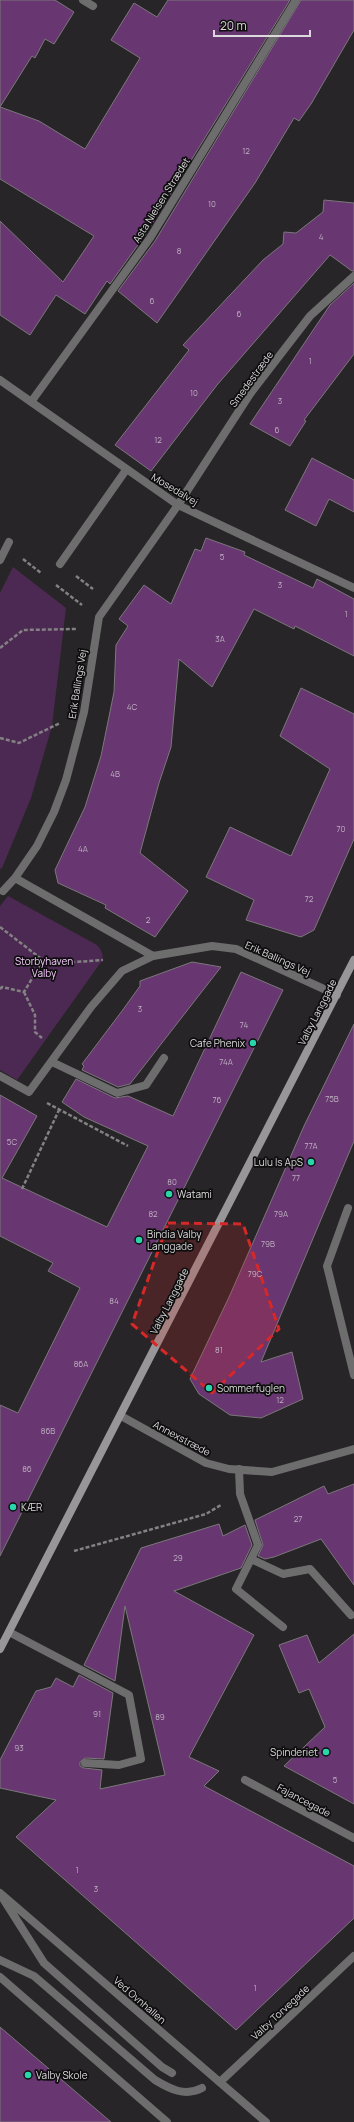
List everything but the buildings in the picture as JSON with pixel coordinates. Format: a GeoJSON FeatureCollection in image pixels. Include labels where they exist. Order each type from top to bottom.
{"type":"FeatureCollection","features":[{"type":"Feature","properties":{"kind":"street"},"geometry":{"type":"LineString","coordinates":[[84,0],[93,6]]}},
{"type":"Feature","properties":{"kind":"street","name":"Asta Nielsen Strædet"},"geometry":{"type":"LineString","coordinates":[[31,402],[150,238],[296,0]]}},
{"type":"Feature","properties":{"kind":"street","name":"Smedestræde"},"geometry":{"type":"LineString","coordinates":[[178,505],[250,394],[310,316],[354,276]]}},
{"type":"Feature","properties":{"kind":"street","name":"Mosedalvej"},"geometry":{"type":"LineString","coordinates":[[0,380],[126,470],[178,505],[354,588]]}},
{"type":"Feature","properties":{"kind":"street"},"geometry":{"type":"LineString","coordinates":[[60,564],[126,470]]}},
{"type":"Feature","properties":{"kind":"street","name":"Erik Ballings Vej"},"geometry":{"type":"LineString","coordinates":[[3,891],[15,878],[37,846],[54,812],[66,780],[84,712],[96,628],[99,617],[178,505]]}},
{"type":"Feature","properties":{"kind":"street"},"geometry":{"type":"LineString","coordinates":[[0,560],[9,542]]}},
{"type":"Feature","properties":{"kind":"street"},"geometry":{"type":"LineString","coordinates":[[15,878],[153,956]]}},
{"type":"Feature","properties":{"kind":"street","name":"Erik Ballings Vej"},"geometry":{"type":"LineString","coordinates":[[30,1092],[91,1007],[122,971],[153,956],[212,946],[236,950],[337,995]]}},
{"type":"Feature","properties":{"kind":"street","name":"Valby Langgade"},"geometry":{"type":"LineString","coordinates":[[0,1650],[354,960]]}},
{"type":"Feature","properties":{"kind":"street"},"geometry":{"type":"LineString","coordinates":[[52,1062],[117,1093],[146,1085],[164,1058]]}},
{"type":"Feature","properties":{"kind":"street"},"geometry":{"type":"LineString","coordinates":[[0,1076],[30,1092]]}},
{"type":"Feature","properties":{"kind":"street"},"geometry":{"type":"LineString","coordinates":[[348,1208],[328,1266],[354,1375]]}},
{"type":"Feature","properties":{"kind":"street","name":"Annexstræde"},"geometry":{"type":"LineString","coordinates":[[121,1416],[206,1463],[229,1469],[272,1472],[354,1449]]}},
{"type":"Feature","properties":{"kind":"street"},"geometry":{"type":"LineString","coordinates":[[239,1469],[240,1494],[258,1545],[236,1589],[283,1627]]}},
{"type":"Feature","properties":{"kind":"street"},"geometry":{"type":"LineString","coordinates":[[251,1559],[283,1574],[310,1569],[351,1615]]}},
{"type":"Feature","properties":{"kind":"street"},"geometry":{"type":"LineString","coordinates":[[9,1632],[128,1695],[141,1759],[119,1765],[85,1763]]}},
{"type":"Feature","properties":{"kind":"street","name":"Fajancegade"},"geometry":{"type":"LineString","coordinates":[[244,1780],[354,1838]]}},
{"type":"Feature","properties":{"kind":"street"},"geometry":{"type":"LineString","coordinates":[[0,1894],[44,1963],[162,2067],[172,2073]]}},
{"type":"Feature","properties":{"kind":"street","name":"Ved Ovnhallen"},"geometry":{"type":"LineString","coordinates":[[0,1894],[266,2122]]}},
{"type":"Feature","properties":{"kind":"street","name":"Valby Torvegade"},"geometry":{"type":"LineString","coordinates":[[220,2082],[354,1956]]}},
{"type":"Feature","properties":{"kind":"street"},"geometry":{"type":"LineString","coordinates":[[0,1960],[34,1976],[155,2080],[169,2088],[183,2092],[195,2092],[202,2088]]}},
{"type":"Feature","properties":{"kind":"street"},"geometry":{"type":"LineString","coordinates":[[0,1977],[167,2122]]}},
{"type":"Feature","properties":{"kind":"path"},"geometry":{"type":"LineString","coordinates":[[60,564],[110,601]]}},
{"type":"Feature","properties":{"kind":"path"},"geometry":{"type":"LineString","coordinates":[[0,648],[23,630],[96,628]]}},
{"type":"Feature","properties":{"kind":"path"},"geometry":{"type":"LineString","coordinates":[[0,738],[18,743],[84,712]]}},
{"type":"Feature","properties":{"kind":"path"},"geometry":{"type":"LineString","coordinates":[[0,927],[48,964],[110,959]]}},
{"type":"Feature","properties":{"kind":"path"},"geometry":{"type":"LineString","coordinates":[[24,992],[43,960]]}},
{"type":"Feature","properties":{"kind":"path"},"geometry":{"type":"LineString","coordinates":[[0,989],[2,987],[24,992]]}},
{"type":"Feature","properties":{"kind":"path"},"geometry":{"type":"LineString","coordinates":[[24,992],[34,1014],[35,1032],[59,1052]]}},
{"type":"Feature","properties":{"kind":"path"},"geometry":{"type":"LineString","coordinates":[[30,1092],[59,1110],[128,1146]]}},
{"type":"Feature","properties":{"kind":"path"},"geometry":{"type":"LineString","coordinates":[[22,1189],[59,1110]]}},
{"type":"Feature","properties":{"kind":"path"},"geometry":{"type":"LineString","coordinates":[[47,1559],[206,1514],[240,1494]]}},
{"type":"Feature","properties":{"kind":"highlighted area"},"geometry":{"type":"Polygon","coordinates":[[[168,1223],[243,1224],[279,1329],[212,1393],[132,1324],[168,1223]]]}},
{"type":"Feature","properties":{"kind":"green space"},"geometry":{"type":"Polygon","coordinates":[[[13,567],[66,608],[52,726],[31,798],[2,868],[0,869],[0,593],[13,567]]]}},
{"type":"Feature","properties":{"kind":"green space","name":"Storbyhaven Valby"},"geometry":{"type":"Polygon","coordinates":[[[8,896],[97,945],[103,955],[101,962],[17,1080],[0,1070],[0,906],[8,896]]]}},
{"type":"Feature","properties":{"kind":"place","name":"Cafe Phenix"},"geometry":{"type":"Point","coordinates":[253,1043]}},
{"type":"Feature","properties":{"kind":"place","name":"Lulu Is ApS"},"geometry":{"type":"Point","coordinates":[311,1162]}},
{"type":"Feature","properties":{"kind":"place","name":"Watami"},"geometry":{"type":"Point","coordinates":[169,1194]}},
{"type":"Feature","properties":{"kind":"place","name":"Bindia Valby Langgade"},"geometry":{"type":"Point","coordinates":[139,1240]}},
{"type":"Feature","properties":{"kind":"place","name":"Sommerfuglen"},"geometry":{"type":"Point","coordinates":[209,1388]}},
{"type":"Feature","properties":{"kind":"place","name":"KÆR"},"geometry":{"type":"Point","coordinates":[13,1507]}},
{"type":"Feature","properties":{"kind":"place","name":"Spinderiet"},"geometry":{"type":"Point","coordinates":[326,1752]}},
{"type":"Feature","properties":{"kind":"place","name":"Valby Skole"},"geometry":{"type":"Point","coordinates":[28,2075]}}]}
